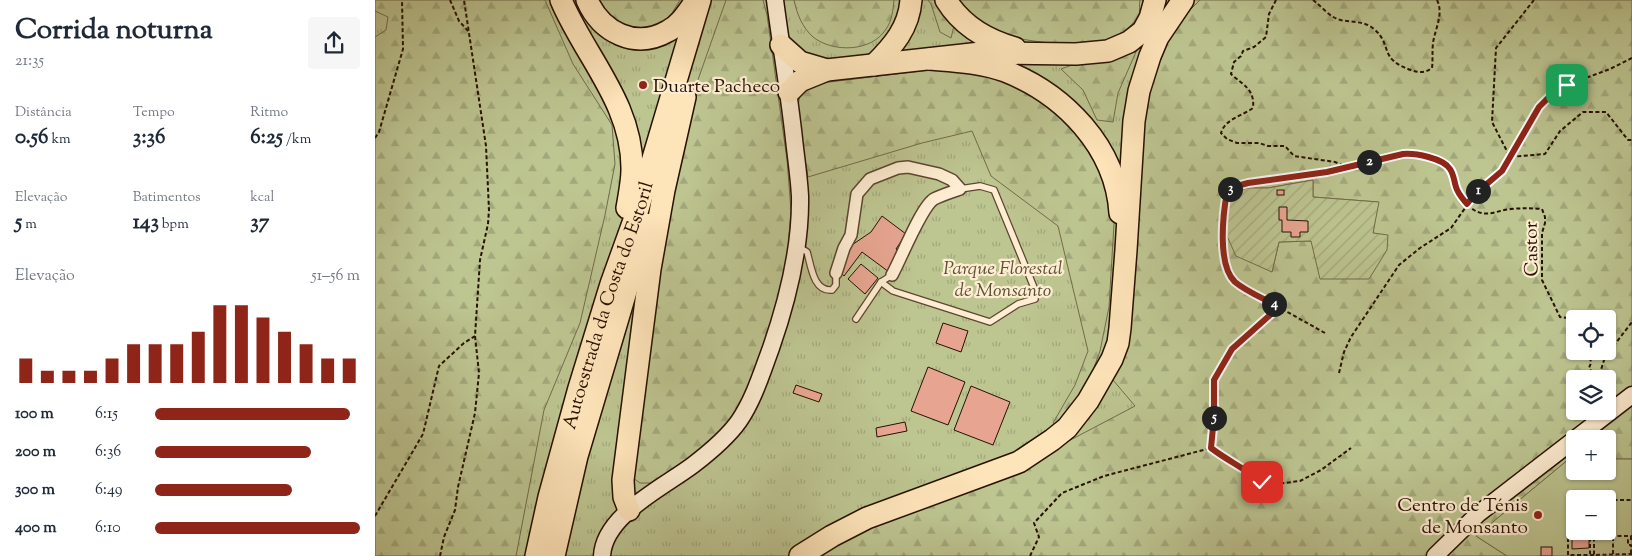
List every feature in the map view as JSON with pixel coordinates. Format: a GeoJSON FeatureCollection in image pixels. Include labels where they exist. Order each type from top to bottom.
{"type":"FeatureCollection","features":[{"type":"Feature","properties":{"kind":"highway"},"geometry":{"type":"LineString","coordinates":[[561,0],[615,99],[625,125],[631,150],[632,170],[627,208],[611,284]]}},
{"type":"Feature","properties":{"kind":"highway"},"geometry":{"type":"LineString","coordinates":[[566,0],[579,35]]}},
{"type":"Feature","properties":{"kind":"highway"},"geometry":{"type":"LineString","coordinates":[[587,0],[593,13],[611,31],[624,36],[647,38],[657,36],[673,28],[698,0]]}},
{"type":"Feature","properties":{"kind":"highway","name":"Autoestrada da Costa do Estoril"},"geometry":{"type":"LineString","coordinates":[[536,556],[559,460],[611,284],[638,209],[684,55],[698,0]]}},
{"type":"Feature","properties":{"kind":"highway"},"geometry":{"type":"LineString","coordinates":[[629,510],[624,497],[623,480],[642,320],[664,190],[685,94],[714,0]]}},
{"type":"Feature","properties":{"kind":"highway"},"geometry":{"type":"LineString","coordinates":[[874,65],[897,41],[906,22],[911,0]]}},
{"type":"Feature","properties":{"kind":"highway"},"geometry":{"type":"LineString","coordinates":[[946,0],[960,18],[983,36],[1005,46],[1032,53]]}},
{"type":"Feature","properties":{"kind":"highway"},"geometry":{"type":"LineString","coordinates":[[789,92],[800,80],[827,70],[981,53],[1076,54],[1108,51],[1119,47],[1143,31],[1150,18],[1155,0]]}},
{"type":"Feature","properties":{"kind":"highway"},"geometry":{"type":"LineString","coordinates":[[1103,373],[1112,359],[1121,318],[1134,121],[1139,90],[1158,38],[1183,0]]}},
{"type":"Feature","properties":{"kind":"highway"},"geometry":{"type":"LineString","coordinates":[[781,46],[800,62],[827,70]]}},
{"type":"Feature","properties":{"kind":"highway"},"geometry":{"type":"LineString","coordinates":[[800,556],[832,536],[867,518],[1001,470],[1037,452],[1067,428],[1079,413],[1097,387],[1110,351],[1115,322],[1121,253],[1118,198],[1109,170],[1091,136],[1072,112],[1037,87],[1004,71],[987,66],[929,59]]}},
{"type":"Feature","properties":{"kind":"highway","name":"Autoestrada da Costa do Estoril"},"geometry":{"type":"LineString","coordinates":[[554,556],[577,456],[685,94]]}},
{"type":"Feature","properties":{"kind":"main road"},"geometry":{"type":"LineString","coordinates":[[603,556],[607,536],[629,510],[692,466],[719,444],[739,420],[753,395],[788,294],[797,246],[800,195],[789,92],[775,0]]}},
{"type":"Feature","properties":{"kind":"main road"},"geometry":{"type":"LineString","coordinates":[[1435,556],[1478,514],[1632,395]]}},
{"type":"Feature","properties":{"kind":"street"},"geometry":{"type":"LineString","coordinates":[[837,273],[843,248],[851,235],[857,194],[869,179],[898,168],[908,167],[929,170],[952,180],[960,189],[934,199],[929,204],[892,275]]}},
{"type":"Feature","properties":{"kind":"lane"},"geometry":{"type":"LineString","coordinates":[[881,282],[893,291],[990,322],[1018,304],[1035,300],[1035,290],[994,190],[980,186],[960,189]]}},
{"type":"Feature","properties":{"kind":"lane"},"geometry":{"type":"LineString","coordinates":[[797,246],[807,252],[814,278],[821,287],[826,290],[832,290],[836,285],[837,273]]}},
{"type":"Feature","properties":{"kind":"lane"},"geometry":{"type":"LineString","coordinates":[[856,319],[881,282],[892,275]]}},
{"type":"Feature","properties":{"kind":"path"},"geometry":{"type":"LineString","coordinates":[[375,138],[379,132],[403,49],[402,0]]}},
{"type":"Feature","properties":{"kind":"path"},"geometry":{"type":"LineString","coordinates":[[450,0],[459,21],[470,33]]}},
{"type":"Feature","properties":{"kind":"path"},"geometry":{"type":"LineString","coordinates":[[440,556],[455,510],[475,413],[479,373],[475,336],[480,260],[489,210],[486,146],[464,0]]}},
{"type":"Feature","properties":{"kind":"path"},"geometry":{"type":"LineString","coordinates":[[1276,0],[1269,14],[1266,37],[1254,47],[1243,50],[1241,56],[1234,62],[1231,74],[1250,90],[1254,100],[1253,108],[1223,126],[1221,133],[1227,139],[1237,143],[1285,146],[1294,156],[1335,162],[1348,167]]}},
{"type":"Feature","properties":{"kind":"path"},"geometry":{"type":"LineString","coordinates":[[1313,0],[1335,18],[1348,22],[1362,23],[1373,28],[1381,38],[1394,64],[1416,72],[1425,72],[1432,68],[1433,42],[1438,24],[1439,3],[1437,0]]}},
{"type":"Feature","properties":{"kind":"path"},"geometry":{"type":"LineString","coordinates":[[1510,157],[1491,122],[1496,48],[1534,0]]}},
{"type":"Feature","properties":{"kind":"path"},"geometry":{"type":"LineString","coordinates":[[1339,373],[1344,352],[1351,337],[1399,265],[1451,228],[1475,194],[1502,171],[1539,107],[1552,94],[1567,85],[1610,69],[1632,58]]}},
{"type":"Feature","properties":{"kind":"path"},"geometry":{"type":"LineString","coordinates":[[1510,157],[1545,154],[1560,131],[1583,112],[1606,112],[1628,140],[1632,140]]}},
{"type":"Feature","properties":{"kind":"path"},"geometry":{"type":"LineString","coordinates":[[1325,333],[1235,281],[1229,274],[1225,265],[1223,232],[1227,192],[1233,187],[1248,183],[1268,182],[1412,153],[1428,157],[1449,167],[1454,176],[1457,189],[1467,204]]}},
{"type":"Feature","properties":{"kind":"path","name":"Castor"},"geometry":{"type":"LineString","coordinates":[[1467,204],[1475,210],[1488,214],[1526,208],[1542,209],[1545,224],[1542,233],[1542,280],[1560,317],[1566,318]]}},
{"type":"Feature","properties":{"kind":"path"},"geometry":{"type":"LineString","coordinates":[[1211,448],[1214,417],[1214,380],[1232,349],[1279,307]]}},
{"type":"Feature","properties":{"kind":"path"},"geometry":{"type":"LineString","coordinates":[[1616,343],[1632,322]]}},
{"type":"Feature","properties":{"kind":"path"},"geometry":{"type":"LineString","coordinates":[[375,516],[423,434],[439,366],[464,343],[475,336]]}},
{"type":"Feature","properties":{"kind":"path"},"geometry":{"type":"LineString","coordinates":[[1590,360],[1589,368],[1596,377],[1600,373],[1604,360]]}},
{"type":"Feature","properties":{"kind":"path"},"geometry":{"type":"LineString","coordinates":[[1211,448],[1247,470],[1262,482],[1275,484],[1300,481],[1321,470],[1351,448]]}},
{"type":"Feature","properties":{"kind":"path"},"geometry":{"type":"LineString","coordinates":[[1030,556],[1039,537],[1035,523],[1062,493],[1104,476],[1211,448]]}},
{"type":"Feature","properties":{"kind":"path"},"geometry":{"type":"LineString","coordinates":[[1616,500],[1632,500]]}},
{"type":"Feature","properties":{"kind":"path"},"geometry":{"type":"LineString","coordinates":[[1568,540],[1568,555],[1632,554],[1632,545],[1628,545],[1628,540],[1632,540],[1632,536],[1616,536]]}},
{"type":"Feature","properties":{"kind":"path"},"geometry":{"type":"LineString","coordinates":[[1590,540],[1591,555]]}},
{"type":"Feature","properties":{"kind":"path"},"geometry":{"type":"LineString","coordinates":[[1594,540],[1594,555]]}},
{"type":"Feature","properties":{"kind":"path"},"geometry":{"type":"LineString","coordinates":[[1613,540],[1613,555]]}},
{"type":"Feature","properties":{"kind":"green space","name":"Parque Florestal de Monsanto"},"geometry":{"type":"Polygon","coordinates":[[[375,0],[1632,0],[1632,556],[375,556],[375,0]]]}},
{"type":"Feature","properties":{"kind":"green space"},"geometry":{"type":"Polygon","coordinates":[[[375,0],[545,0],[573,64],[612,125],[615,164],[605,215],[580,323],[544,410],[516,556],[375,556],[375,37],[386,30],[388,17],[375,11],[375,0]]]}},
{"type":"Feature","properties":{"kind":"green space"},"geometry":{"type":"Polygon","coordinates":[[[597,0],[680,0],[672,13],[660,26],[634,31],[609,22],[597,0]]]}},
{"type":"Feature","properties":{"kind":"green space"},"geometry":{"type":"Polygon","coordinates":[[[726,0],[763,0],[767,15],[787,160],[791,210],[788,249],[781,289],[760,356],[741,404],[718,438],[689,460],[650,483],[640,483],[629,475],[642,349],[693,94],[726,0]]]}},
{"type":"Feature","properties":{"kind":"green space"},"geometry":{"type":"Polygon","coordinates":[[[794,0],[894,0],[890,22],[880,37],[862,46],[841,48],[831,46],[813,37],[801,20],[794,0]]]}},
{"type":"Feature","properties":{"kind":"green space"},"geometry":{"type":"Polygon","coordinates":[[[928,0],[937,0],[954,26],[951,38],[940,32],[928,0]]]}},
{"type":"Feature","properties":{"kind":"green space"},"geometry":{"type":"Polygon","coordinates":[[[957,0],[1140,0],[1139,15],[1115,40],[1091,45],[1074,45],[1019,39],[994,32],[974,19],[957,0]]]}},
{"type":"Feature","properties":{"kind":"green space"},"geometry":{"type":"Polygon","coordinates":[[[1200,0],[1632,0],[1632,459],[1616,459],[1616,430],[1566,430],[1566,461],[1476,536],[1507,556],[818,556],[859,532],[1059,446],[1135,406],[1113,380],[1126,338],[1144,113],[1167,33],[1200,0]],[[1313,180],[1268,188],[1248,188],[1230,195],[1226,234],[1272,272],[1279,242],[1311,241],[1373,233],[1378,202],[1313,197],[1313,180]]]}},
{"type":"Feature","properties":{"kind":"green space"},"geometry":{"type":"Polygon","coordinates":[[[1139,45],[1118,93],[1113,122],[1097,120],[1083,90],[1061,69],[1072,65],[1100,61],[1139,45]]]}},
{"type":"Feature","properties":{"kind":"green space"},"geometry":{"type":"Polygon","coordinates":[[[929,70],[970,71],[1011,81],[1069,121],[1098,162],[1113,208],[1114,224],[1109,307],[1100,351],[1092,373],[1082,394],[1072,408],[1055,424],[1053,423],[1075,385],[1088,351],[1058,226],[991,176],[972,131],[922,143],[808,177],[797,113],[800,94],[813,84],[929,70]]]}},
{"type":"Feature","properties":{"kind":"green space"},"geometry":{"type":"Polygon","coordinates":[[[1313,180],[1313,197],[1379,202],[1373,233],[1388,235],[1387,250],[1369,279],[1320,279],[1311,241],[1279,242],[1272,272],[1236,256],[1226,234],[1230,194],[1248,188],[1268,188],[1313,180]]]}},
{"type":"Feature","properties":{"kind":"green space","name":"Centro de Ténis de Monsanto"},"geometry":{"type":"Polygon","coordinates":[[[1616,459],[1632,459],[1632,556],[1507,556],[1476,536],[1566,461],[1566,480],[1616,480],[1616,459]]]}},
{"type":"Feature","properties":{"kind":"building"},"geometry":{"type":"Polygon","coordinates":[[[1277,190],[1284,190],[1284,195],[1277,195],[1277,190]]]}},
{"type":"Feature","properties":{"kind":"building"},"geometry":{"type":"Polygon","coordinates":[[[1279,207],[1287,207],[1287,220],[1308,221],[1308,232],[1300,232],[1300,237],[1291,237],[1291,232],[1282,232],[1282,220],[1279,220],[1279,207]]]}},
{"type":"Feature","properties":{"kind":"building"},"geometry":{"type":"Polygon","coordinates":[[[882,216],[906,234],[896,249],[898,251],[889,272],[862,252],[844,276],[840,272],[846,249],[871,232],[882,216]]]}},
{"type":"Feature","properties":{"kind":"building"},"geometry":{"type":"Polygon","coordinates":[[[861,264],[878,278],[865,294],[848,279],[861,264]]]}},
{"type":"Feature","properties":{"kind":"building"},"geometry":{"type":"Polygon","coordinates":[[[943,323],[968,331],[961,352],[936,343],[943,323]]]}},
{"type":"Feature","properties":{"kind":"building"},"geometry":{"type":"Polygon","coordinates":[[[928,367],[965,382],[948,425],[911,411],[928,367]]]}},
{"type":"Feature","properties":{"kind":"building"},"geometry":{"type":"Polygon","coordinates":[[[796,385],[822,394],[819,402],[793,393],[796,385]]]}},
{"type":"Feature","properties":{"kind":"building"},"geometry":{"type":"Polygon","coordinates":[[[971,386],[1010,402],[993,445],[954,430],[971,386]]]}},
{"type":"Feature","properties":{"kind":"building"},"geometry":{"type":"Polygon","coordinates":[[[905,422],[907,431],[877,437],[876,428],[905,422]]]}},
{"type":"Feature","properties":{"kind":"building"},"geometry":{"type":"Polygon","coordinates":[[[1572,540],[1589,540],[1589,548],[1572,549],[1572,540]]]}},
{"type":"Feature","properties":{"kind":"building"},"geometry":{"type":"Polygon","coordinates":[[[1541,547],[1552,547],[1552,556],[1541,556],[1541,547]]]}},
{"type":"Feature","properties":{"kind":"place","name":"Duarte Pacheco"},"geometry":{"type":"Point","coordinates":[643,85]}},
{"type":"Feature","properties":{"kind":"place","name":"Centro de Ténis de Monsanto"},"geometry":{"type":"Point","coordinates":[1538,515]}},
{"type":"Feature","properties":{"kind":"route"},"geometry":{"type":"LineString","coordinates":[[1262,482],[1247,470],[1211,448],[1214,417],[1214,380],[1232,349],[1279,307],[1248,290],[1229,274],[1225,265],[1223,232],[1227,192],[1233,187],[1248,183],[1268,182],[1327,172],[1412,153],[1428,157],[1449,167],[1454,176],[1457,189],[1467,204],[1475,194],[1502,171],[1539,107],[1552,94],[1567,85]]}}]}
